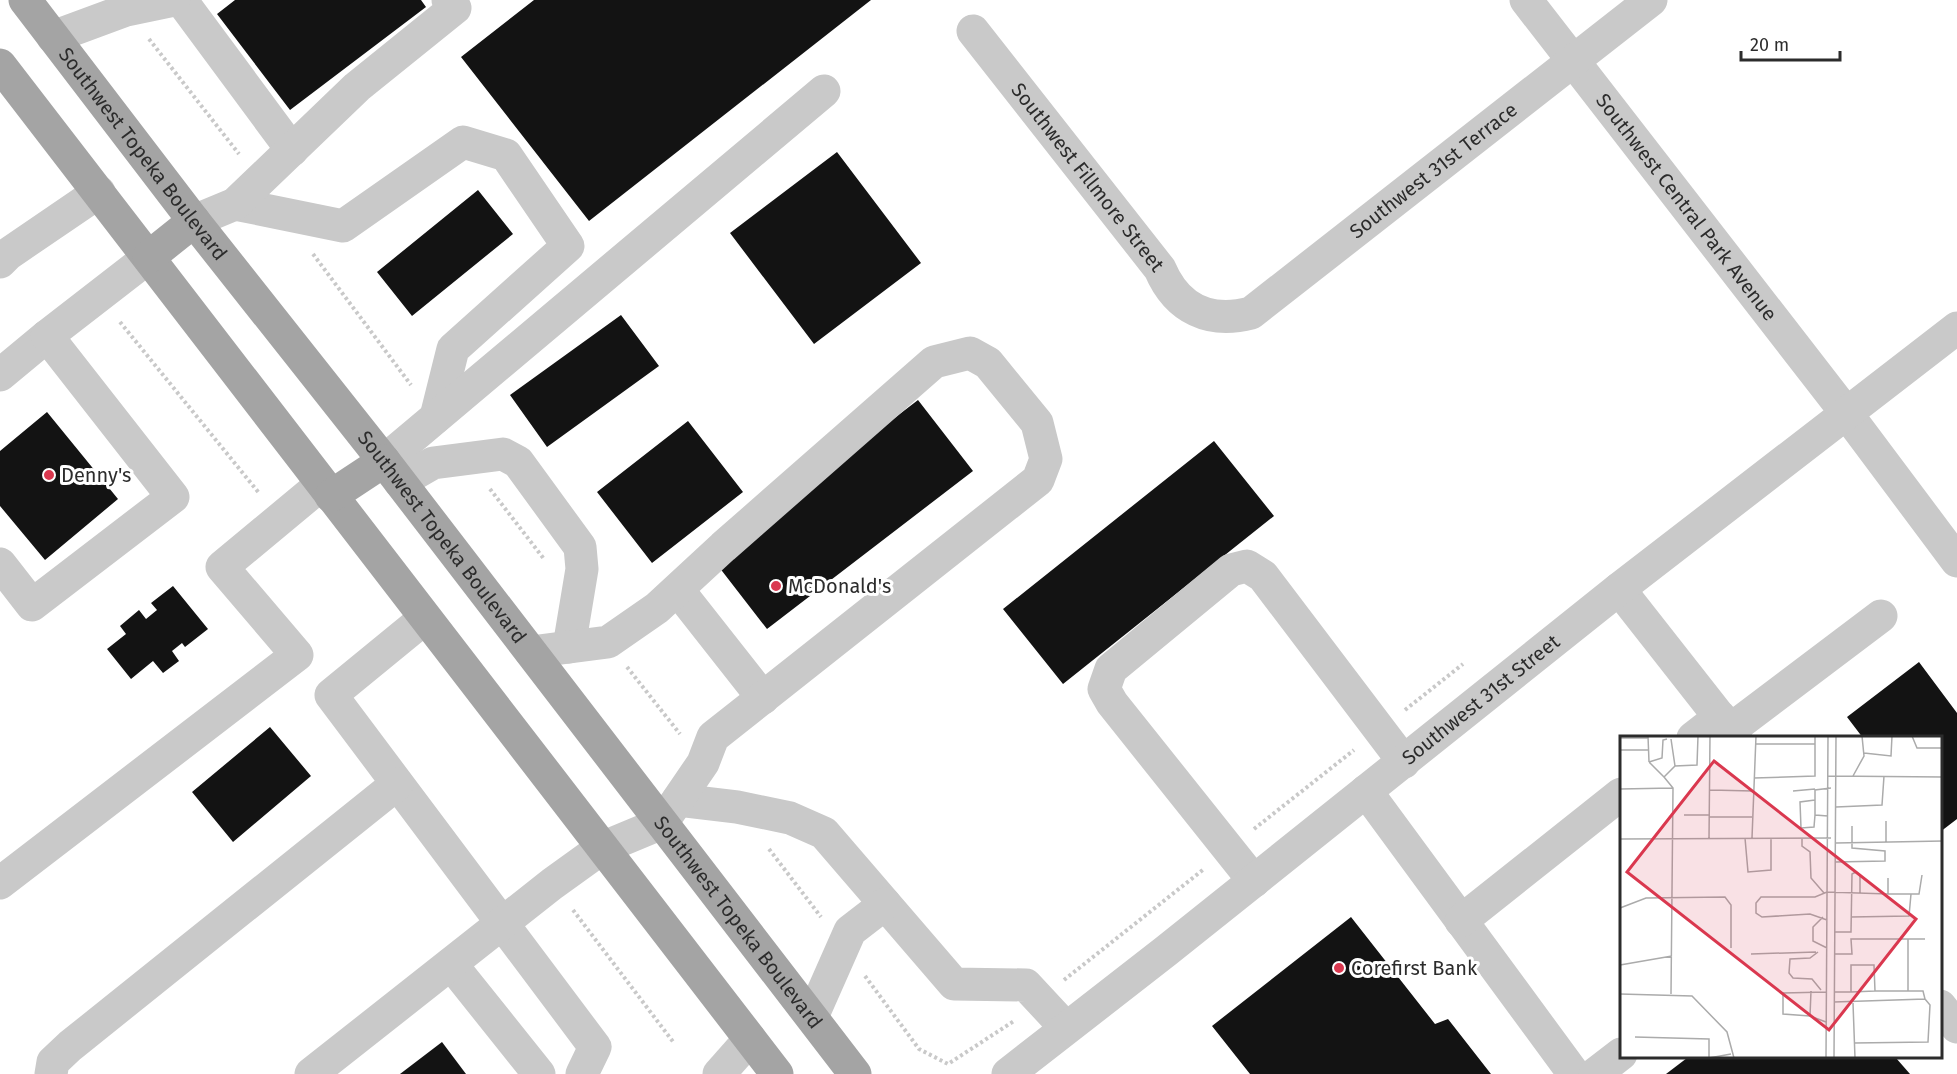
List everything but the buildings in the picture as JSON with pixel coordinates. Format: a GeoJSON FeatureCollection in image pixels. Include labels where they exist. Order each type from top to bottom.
{"type":"FeatureCollection","features":[{"type":"Feature","properties":{"kind":"main road","name":"Southwest Topeka Boulevard"},"geometry":{"type":"LineString","coordinates":[[25,0],[194,221],[392,471],[531,652],[670,811],[812,1017],[855,1074]]}},
{"type":"Feature","properties":{"kind":"main road"},"geometry":{"type":"LineString","coordinates":[[0,65],[777,1074]]}},
{"type":"Feature","properties":{"kind":"main road"},"geometry":{"type":"LineString","coordinates":[[149,257],[194,221]]}},
{"type":"Feature","properties":{"kind":"main road"},"geometry":{"type":"LineString","coordinates":[[327,490],[392,471]]}},
{"type":"Feature","properties":{"kind":"street"},"geometry":{"type":"LineString","coordinates":[[53,37],[126,10],[174,0]]}},
{"type":"Feature","properties":{"kind":"street"},"geometry":{"type":"LineString","coordinates":[[181,0],[292,150]]}},
{"type":"Feature","properties":{"kind":"street"},"geometry":{"type":"LineString","coordinates":[[194,221],[235,204],[357,87],[455,8],[448,0]]}},
{"type":"Feature","properties":{"kind":"street","name":"Southwest Central Park Avenue"},"geometry":{"type":"LineString","coordinates":[[1526,0],[1847,414],[1957,561]]}},
{"type":"Feature","properties":{"kind":"street","name":"Southwest 31st Terrace"},"geometry":{"type":"LineString","coordinates":[[1209,315],[1223,318],[1251,313],[1651,0]]}},
{"type":"Feature","properties":{"kind":"street","name":"Southwest Fillmore Street"},"geometry":{"type":"LineString","coordinates":[[973,31],[1160,270],[1173,293],[1184,303],[1209,315]]}},
{"type":"Feature","properties":{"kind":"street"},"geometry":{"type":"LineString","coordinates":[[392,471],[435,417],[824,91]]}},
{"type":"Feature","properties":{"kind":"street"},"geometry":{"type":"LineString","coordinates":[[235,204],[343,226],[463,142],[506,155],[568,246],[453,349],[435,417]]}},
{"type":"Feature","properties":{"kind":"street"},"geometry":{"type":"LineString","coordinates":[[0,262],[8,254],[99,192]]}},
{"type":"Feature","properties":{"kind":"street"},"geometry":{"type":"LineString","coordinates":[[0,375],[149,257]]}},
{"type":"Feature","properties":{"kind":"street","name":"Southwest 31st Street"},"geometry":{"type":"LineString","coordinates":[[1008,1074],[1404,762],[1619,589],[1957,328]]}},
{"type":"Feature","properties":{"kind":"street"},"geometry":{"type":"LineString","coordinates":[[0,564],[32,605],[173,497],[47,336]]}},
{"type":"Feature","properties":{"kind":"street"},"geometry":{"type":"LineString","coordinates":[[531,652],[608,642],[657,608],[678,590],[723,547],[934,362],[970,353],[988,363],[1037,423],[1046,459],[1038,480],[713,737],[703,763],[670,811]]}},
{"type":"Feature","properties":{"kind":"street"},"geometry":{"type":"LineString","coordinates":[[392,471],[503,454],[518,462],[580,547],[582,569],[569,647]]}},
{"type":"Feature","properties":{"kind":"street"},"geometry":{"type":"LineString","coordinates":[[327,490],[222,567],[331,695],[595,1047],[582,1074]]}},
{"type":"Feature","properties":{"kind":"street"},"geometry":{"type":"LineString","coordinates":[[1254,881],[1112,703],[1104,688],[1111,669],[1231,570],[1247,566],[1263,576],[1404,762]]}},
{"type":"Feature","properties":{"kind":"street"},"geometry":{"type":"LineString","coordinates":[[1619,589],[1728,728]]}},
{"type":"Feature","properties":{"kind":"street"},"geometry":{"type":"LineString","coordinates":[[678,590],[763,698]]}},
{"type":"Feature","properties":{"kind":"street"},"geometry":{"type":"LineString","coordinates":[[1700,736],[1728,728],[1881,616]]}},
{"type":"Feature","properties":{"kind":"street"},"geometry":{"type":"LineString","coordinates":[[331,695],[425,618]]}},
{"type":"Feature","properties":{"kind":"street"},"geometry":{"type":"LineString","coordinates":[[0,883],[297,655]]}},
{"type":"Feature","properties":{"kind":"street"},"geometry":{"type":"LineString","coordinates":[[51,1074],[53,1062],[70,1046],[397,784]]}},
{"type":"Feature","properties":{"kind":"street"},"geometry":{"type":"LineString","coordinates":[[1366,792],[1574,1074]]}},
{"type":"Feature","properties":{"kind":"street"},"geometry":{"type":"LineString","coordinates":[[1461,921],[1620,795]]}},
{"type":"Feature","properties":{"kind":"street"},"geometry":{"type":"LineString","coordinates":[[311,1074],[552,884],[602,848],[670,811],[737,807],[790,818],[824,832],[954,984],[1026,985],[1066,1028]]}},
{"type":"Feature","properties":{"kind":"street"},"geometry":{"type":"LineString","coordinates":[[812,1017],[850,931],[885,903]]}},
{"type":"Feature","properties":{"kind":"street"},"geometry":{"type":"LineString","coordinates":[[451,964],[539,1074]]}},
{"type":"Feature","properties":{"kind":"street"},"geometry":{"type":"LineString","coordinates":[[1942,1007],[1957,1027]]}},
{"type":"Feature","properties":{"kind":"street"},"geometry":{"type":"LineString","coordinates":[[719,1074],[750,1039]]}},
{"type":"Feature","properties":{"kind":"street"},"geometry":{"type":"LineString","coordinates":[[1595,1074],[1620,1055]]}},
{"type":"Feature","properties":{"kind":"path"},"geometry":{"type":"LineString","coordinates":[[117,317],[266,501]]}},
{"type":"Feature","properties":{"kind":"path"},"geometry":{"type":"LineString","coordinates":[[552,884],[674,1043]]}},
{"type":"Feature","properties":{"kind":"place","name":"Denny's"},"geometry":{"type":"Point","coordinates":[49,475]}},
{"type":"Feature","properties":{"kind":"place","name":"McDonald's"},"geometry":{"type":"Point","coordinates":[776,586]}},
{"type":"Feature","properties":{"kind":"place","name":"Corefirst Bank"},"geometry":{"type":"Point","coordinates":[1339,968]}}]}
